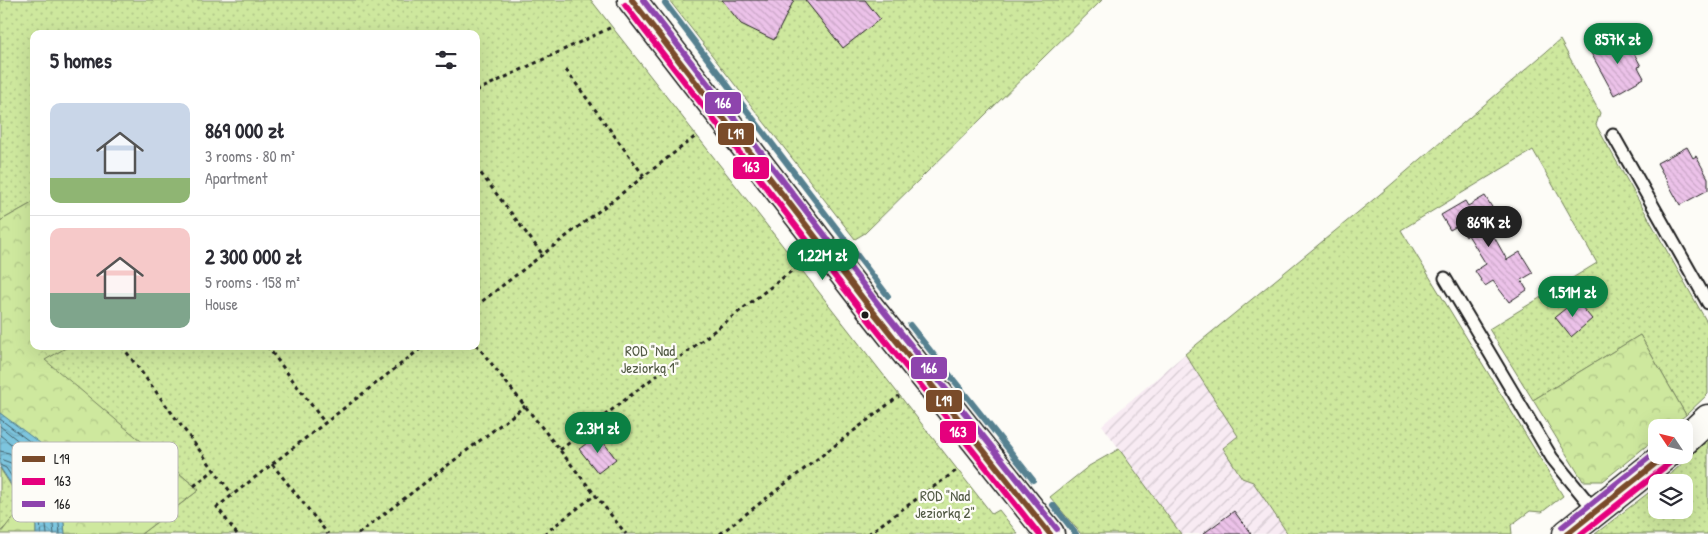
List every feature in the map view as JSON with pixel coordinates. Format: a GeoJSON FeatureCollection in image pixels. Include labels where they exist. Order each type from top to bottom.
{"type":"FeatureCollection","features":[{"type":"Feature","properties":{"kind":"street"},"geometry":{"type":"LineString","coordinates":[[641,3],[871,309],[1050,534]]}},
{"type":"Feature","properties":{"kind":"street"},"geometry":{"type":"LineString","coordinates":[[1693,433],[1708,419]]}},
{"type":"Feature","properties":{"kind":"street"},"geometry":{"type":"LineString","coordinates":[[1567,534],[1655,464]]}},
{"type":"Feature","properties":{"kind":"lane"},"geometry":{"type":"LineString","coordinates":[[1614,135],[1708,303]]}},
{"type":"Feature","properties":{"kind":"lane"},"geometry":{"type":"LineString","coordinates":[[1445,278],[1552,458],[1596,512]]}},
{"type":"Feature","properties":{"kind":"path"},"geometry":{"type":"LineString","coordinates":[[480,89],[612,27]]}},
{"type":"Feature","properties":{"kind":"path"},"geometry":{"type":"LineString","coordinates":[[566,70],[644,176]]}},
{"type":"Feature","properties":{"kind":"path"},"geometry":{"type":"LineString","coordinates":[[480,303],[696,136]]}},
{"type":"Feature","properties":{"kind":"path"},"geometry":{"type":"LineString","coordinates":[[480,172],[543,255]]}},
{"type":"Feature","properties":{"kind":"path"},"geometry":{"type":"LineString","coordinates":[[560,450],[798,266]]}},
{"type":"Feature","properties":{"kind":"path"},"geometry":{"type":"LineString","coordinates":[[480,349],[626,534]]}},
{"type":"Feature","properties":{"kind":"path"},"geometry":{"type":"LineString","coordinates":[[125,350],[232,494]]}},
{"type":"Feature","properties":{"kind":"path"},"geometry":{"type":"LineString","coordinates":[[270,350],[325,423]]}},
{"type":"Feature","properties":{"kind":"path"},"geometry":{"type":"LineString","coordinates":[[237,534],[217,507],[419,350]]}},
{"type":"Feature","properties":{"kind":"path"},"geometry":{"type":"LineString","coordinates":[[720,534],[899,396]]}},
{"type":"Feature","properties":{"kind":"path"},"geometry":{"type":"LineString","coordinates":[[358,534],[525,406]]}},
{"type":"Feature","properties":{"kind":"path"},"geometry":{"type":"LineString","coordinates":[[272,464],[328,534]]}},
{"type":"Feature","properties":{"kind":"path"},"geometry":{"type":"LineString","coordinates":[[194,486],[214,470]]}},
{"type":"Feature","properties":{"kind":"path"},"geometry":{"type":"LineString","coordinates":[[868,534],[957,470]]}},
{"type":"Feature","properties":{"kind":"path"},"geometry":{"type":"LineString","coordinates":[[544,534],[595,495]]}},
{"type":"Feature","properties":{"kind":"shaded area"},"geometry":{"type":"Polygon","coordinates":[[[1185,354],[1238,436],[1223,449],[1242,478],[1253,481],[1288,534],[1181,534],[1102,425],[1185,354]]]}},
{"type":"Feature","properties":{"kind":"green space","name":"ROD \"Nad Jeziorką 1\""},"geometry":{"type":"Polygon","coordinates":[[[0,0],[591,0],[992,514],[999,510],[1018,534],[141,534],[157,522],[178,522],[178,506],[199,490],[178,472],[178,442],[142,442],[44,360],[62,350],[480,350],[480,30],[30,30],[30,204],[0,221],[0,0]]]}},
{"type":"Feature","properties":{"kind":"green space"},"geometry":{"type":"Polygon","coordinates":[[[669,0],[1102,0],[865,233],[855,239],[669,0]]]}},
{"type":"Feature","properties":{"kind":"green space"},"geometry":{"type":"Polygon","coordinates":[[[1560,40],[1600,113],[1596,125],[1708,324],[1708,394],[1686,415],[1640,335],[1533,400],[1489,329],[1597,263],[1533,150],[1401,230],[1563,496],[1542,512],[1530,511],[1511,525],[1512,534],[1288,534],[1253,482],[1242,478],[1223,448],[1238,436],[1185,354],[1379,195],[1560,40]]]}},
{"type":"Feature","properties":{"kind":"green space"},"geometry":{"type":"Polygon","coordinates":[[[30,204],[30,350],[62,350],[45,360],[142,442],[33,442],[0,413],[0,221],[30,204]]]}},
{"type":"Feature","properties":{"kind":"green space"},"geometry":{"type":"Polygon","coordinates":[[[1640,335],[1686,415],[1681,419],[1648,419],[1648,444],[1603,481],[1583,481],[1533,400],[1640,335]]]}},
{"type":"Feature","properties":{"kind":"green space"},"geometry":{"type":"Polygon","coordinates":[[[1708,440],[1708,534],[1595,534],[1648,493],[1648,519],[1693,519],[1693,474],[1671,474],[1682,464],[1693,464],[1693,454],[1708,440]]]}},
{"type":"Feature","properties":{"kind":"green space"},"geometry":{"type":"Polygon","coordinates":[[[1119,449],[1181,534],[1081,534],[1050,497],[1089,466],[1119,449]]]}},
{"type":"Feature","properties":{"kind":"green space"},"geometry":{"type":"Polygon","coordinates":[[[0,468],[12,487],[12,520],[0,532],[0,468]]]}},
{"type":"Feature","properties":{"kind":"green space"},"geometry":{"type":"Polygon","coordinates":[[[178,472],[199,490],[178,506],[178,472]]]}},
{"type":"Feature","properties":{"kind":"green space"},"geometry":{"type":"Polygon","coordinates":[[[12,519],[12,522],[35,522],[36,534],[0,534],[12,519]]]}},
{"type":"Feature","properties":{"kind":"green space"},"geometry":{"type":"Polygon","coordinates":[[[64,522],[157,522],[141,534],[65,534],[64,522]]]}},
{"type":"Feature","properties":{"kind":"water"},"geometry":{"type":"Polygon","coordinates":[[[0,413],[39,442],[12,442],[12,486],[0,467],[0,413]]]}},
{"type":"Feature","properties":{"kind":"water"},"geometry":{"type":"Polygon","coordinates":[[[64,522],[65,534],[36,534],[36,523],[64,522]]]}},
{"type":"Feature","properties":{"kind":"building"},"geometry":{"type":"Polygon","coordinates":[[[722,0],[794,0],[774,40],[741,24],[722,0]]]}},
{"type":"Feature","properties":{"kind":"building"},"geometry":{"type":"Polygon","coordinates":[[[805,0],[865,0],[880,19],[843,48],[805,0]]]}},
{"type":"Feature","properties":{"kind":"building"},"geometry":{"type":"Polygon","coordinates":[[[1621,36],[1627,47],[1630,46],[1641,66],[1638,67],[1644,78],[1614,95],[1591,53],[1621,36]]]}},
{"type":"Feature","properties":{"kind":"building"},"geometry":{"type":"Polygon","coordinates":[[[1687,147],[1693,158],[1696,156],[1708,178],[1708,190],[1680,205],[1657,163],[1687,147]]]}},
{"type":"Feature","properties":{"kind":"building"},"geometry":{"type":"Polygon","coordinates":[[[1485,196],[1498,217],[1487,224],[1507,260],[1520,252],[1533,273],[1521,280],[1527,290],[1509,302],[1493,281],[1485,286],[1475,271],[1486,264],[1468,235],[1466,237],[1459,225],[1450,230],[1441,215],[1465,201],[1468,206],[1485,196]]]}},
{"type":"Feature","properties":{"kind":"building"},"geometry":{"type":"Polygon","coordinates":[[[1576,300],[1592,319],[1571,337],[1555,317],[1576,300]]]}},
{"type":"Feature","properties":{"kind":"building"},"geometry":{"type":"Polygon","coordinates":[[[598,435],[616,459],[598,473],[579,449],[598,435]]]}},
{"type":"Feature","properties":{"kind":"building"},"geometry":{"type":"Polygon","coordinates":[[[1234,511],[1251,534],[1203,534],[1234,511]]]}},
{"type":"Feature","properties":{"kind":"waterway"},"geometry":{"type":"LineString","coordinates":[[665,3],[888,296]]}},
{"type":"Feature","properties":{"kind":"waterway"},"geometry":{"type":"LineString","coordinates":[[910,325],[1033,480]]}},
{"type":"Feature","properties":{"kind":"waterway"},"geometry":{"type":"LineString","coordinates":[[1053,505],[1076,534]]}},
{"type":"Feature","properties":{"kind":"transit line","name":"L19"},"geometry":{"type":"LineString","coordinates":[[632,0],[871,309],[1050,534]]}},
{"type":"Feature","properties":{"kind":"transit line","name":"166"},"geometry":{"type":"LineString","coordinates":[[643,0],[878,304],[1057,529]]}},
{"type":"Feature","properties":{"kind":"transit line","name":"163"},"geometry":{"type":"LineString","coordinates":[[625,5],[864,314],[1039,534]]}},
{"type":"Feature","properties":{"kind":"transit line","name":"166"},"geometry":{"type":"LineString","coordinates":[[1562,527],[1648,458]]}},
{"type":"Feature","properties":{"kind":"transit line","name":"L19"},"geometry":{"type":"LineString","coordinates":[[1567,534],[1655,464]]}},
{"type":"Feature","properties":{"kind":"transit line","name":"163"},"geometry":{"type":"LineString","coordinates":[[1581,534],[1668,464]]}},
{"type":"Feature","properties":{"kind":"park label","name":"ROD \"Nad Jeziorką 2\""},"geometry":{"type":"Point","coordinates":[945,504]}}]}
